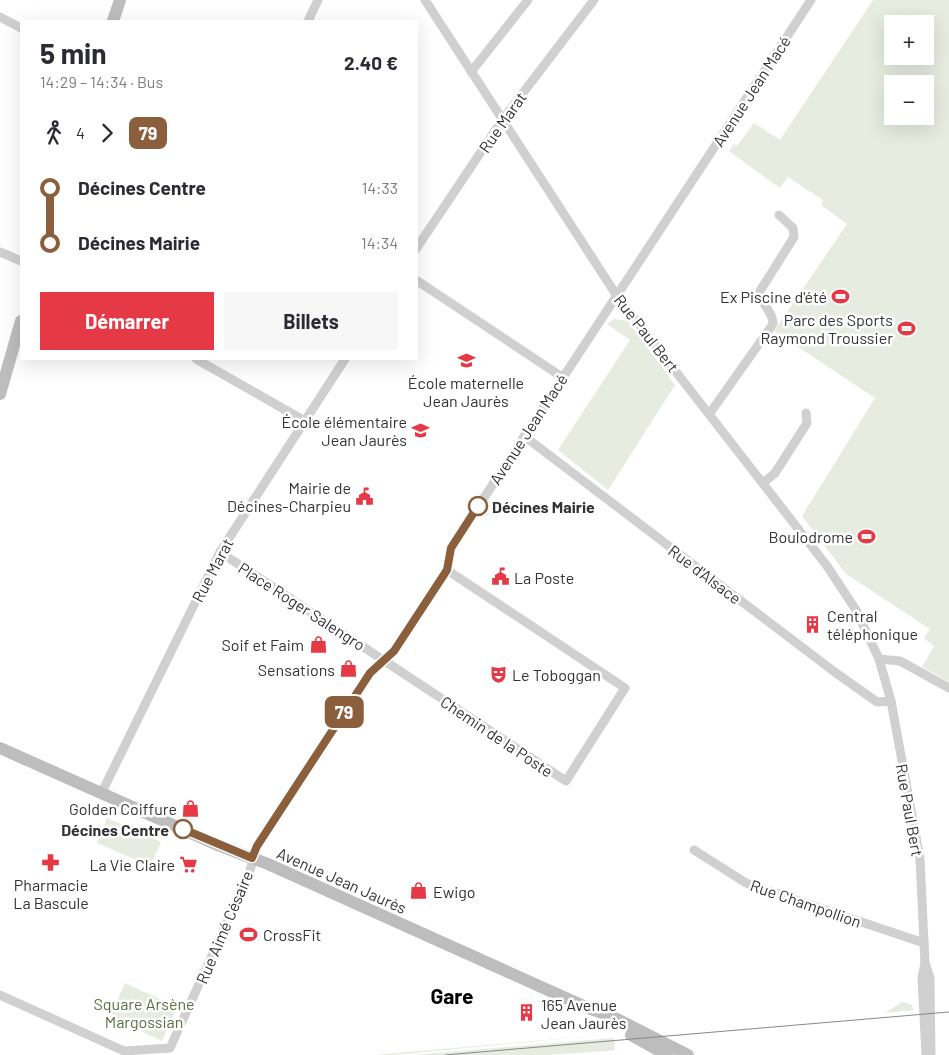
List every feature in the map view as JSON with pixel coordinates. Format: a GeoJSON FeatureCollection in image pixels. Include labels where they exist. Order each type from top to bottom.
{"type":"FeatureCollection","features":[{"type":"Feature","properties":{"kind":"main road"},"geometry":{"type":"LineString","coordinates":[[113,20],[120,0]]}},
{"type":"Feature","properties":{"kind":"main road"},"geometry":{"type":"LineString","coordinates":[[0,394],[20,324]]}},
{"type":"Feature","properties":{"kind":"main road","name":"Avenue Jean Jaurès"},"geometry":{"type":"LineString","coordinates":[[0,748],[588,1008],[611,1016],[684,1054]]}},
{"type":"Feature","properties":{"kind":"main road","name":"Avenue Jean Jaurès"},"geometry":{"type":"LineString","coordinates":[[588,1008],[667,1055]]}},
{"type":"Feature","properties":{"kind":"street"},"geometry":{"type":"LineString","coordinates":[[308,20],[318,0]]}},
{"type":"Feature","properties":{"kind":"street","name":"Rue Paul Bert"},"geometry":{"type":"LineString","coordinates":[[425,0],[617,296],[710,413],[827,566],[856,610],[879,659],[891,701],[920,859],[925,963],[922,978],[926,1055]]}},
{"type":"Feature","properties":{"kind":"street"},"geometry":{"type":"LineString","coordinates":[[471,72],[528,0]]}},
{"type":"Feature","properties":{"kind":"street","name":"Rue Marat"},"geometry":{"type":"LineString","coordinates":[[418,246],[503,119],[594,0]]}},
{"type":"Feature","properties":{"kind":"street","name":"Avenue Jean Macé"},"geometry":{"type":"LineString","coordinates":[[252,858],[257,846],[365,681],[394,651],[447,570],[451,548],[811,0]]}},
{"type":"Feature","properties":{"kind":"street"},"geometry":{"type":"LineString","coordinates":[[0,17],[20,27]]}},
{"type":"Feature","properties":{"kind":"street"},"geometry":{"type":"LineString","coordinates":[[710,413],[773,324],[773,315],[762,303],[760,290],[794,236],[793,228],[779,215]]}},
{"type":"Feature","properties":{"kind":"street"},"geometry":{"type":"LineString","coordinates":[[0,252],[20,261]]}},
{"type":"Feature","properties":{"kind":"street"},"geometry":{"type":"LineString","coordinates":[[418,281],[562,377]]}},
{"type":"Feature","properties":{"kind":"street"},"geometry":{"type":"LineString","coordinates":[[202,360],[305,421]]}},
{"type":"Feature","properties":{"kind":"street","name":"Rue Marat"},"geometry":{"type":"LineString","coordinates":[[101,794],[220,552],[344,360]]}},
{"type":"Feature","properties":{"kind":"street"},"geometry":{"type":"LineString","coordinates":[[763,483],[775,473],[807,423],[806,413]]}},
{"type":"Feature","properties":{"kind":"street","name":"Rue d'Alsace"},"geometry":{"type":"LineString","coordinates":[[524,436],[836,673],[877,702],[891,701]]}},
{"type":"Feature","properties":{"kind":"street","name":"Place Roger Salengro"},"geometry":{"type":"LineString","coordinates":[[220,552],[384,660]]}},
{"type":"Feature","properties":{"kind":"street","name":"Chemin de la Poste"},"geometry":{"type":"LineString","coordinates":[[384,660],[566,781],[625,688],[447,570]]}},
{"type":"Feature","properties":{"kind":"street"},"geometry":{"type":"LineString","coordinates":[[879,659],[900,661],[949,688]]}},
{"type":"Feature","properties":{"kind":"street","name":"Rue Champollion"},"geometry":{"type":"LineString","coordinates":[[694,850],[746,882],[924,943]]}},
{"type":"Feature","properties":{"kind":"street","name":"Rue Aimé Césaire"},"geometry":{"type":"LineString","coordinates":[[0,995],[124,1051],[170,1048],[249,874],[252,858]]}},
{"type":"Feature","properties":{"kind":"street","name":"Rue Paul Bert"},"geometry":{"type":"LineString","coordinates":[[925,963],[930,978],[931,1055]]}},
{"type":"Feature","properties":{"kind":"green space","name":"Parc des Sports Raymond Troussier"},"geometry":{"type":"Polygon","coordinates":[[[873,0],[949,0],[949,682],[922,667],[934,646],[924,638],[930,629],[846,574],[802,516],[875,398],[774,331],[847,224],[821,205],[823,200],[788,177],[780,188],[729,151],[734,144],[737,146],[754,123],[780,140],[873,0]]]}},
{"type":"Feature","properties":{"kind":"green space"},"geometry":{"type":"Polygon","coordinates":[[[614,319],[628,321],[675,385],[608,490],[558,450],[630,340],[607,324],[614,319]]]}},
{"type":"Feature","properties":{"kind":"green space"},"geometry":{"type":"Polygon","coordinates":[[[107,818],[161,842],[150,866],[97,843],[107,818]]]}},
{"type":"Feature","properties":{"kind":"green space","name":"Square Arsène Margossian"},"geometry":{"type":"Polygon","coordinates":[[[125,983],[177,1007],[162,1041],[110,1017],[125,983]]]}},
{"type":"Feature","properties":{"kind":"green space"},"geometry":{"type":"Polygon","coordinates":[[[902,1002],[911,1004],[914,1010],[885,1013],[902,1002]]]}},
{"type":"Feature","properties":{"kind":"green space"},"geometry":{"type":"Polygon","coordinates":[[[613,1034],[393,1055],[374,1055],[613,1034]]]}},
{"type":"Feature","properties":{"kind":"green space"},"geometry":{"type":"Polygon","coordinates":[[[614,1038],[615,1050],[608,1051],[547,1055],[413,1055],[614,1038]]]}},
{"type":"Feature","properties":{"kind":"tram line"},"geometry":{"type":"LineString","coordinates":[[445,1055],[949,1012]]}},
{"type":"Feature","properties":{"kind":"bus line","name":"79"},"geometry":{"type":"LineString","coordinates":[[183,829],[252,858],[257,846],[370,673],[394,651],[447,570],[451,548],[478,506]]}},
{"type":"Feature","properties":{"kind":"place","name":"Ex Piscine d'été"},"geometry":{"type":"Point","coordinates":[841,296]}},
{"type":"Feature","properties":{"kind":"place","name":"Parc des Sports Raymond Troussier"},"geometry":{"type":"Point","coordinates":[907,328]}},
{"type":"Feature","properties":{"kind":"place","name":"École maternelle Jean Jaurès"},"geometry":{"type":"Point","coordinates":[466,360]}},
{"type":"Feature","properties":{"kind":"place","name":"École élémentaire Jean Jaurès"},"geometry":{"type":"Point","coordinates":[421,430]}},
{"type":"Feature","properties":{"kind":"place","name":"Mairie de Décines-Charpieu"},"geometry":{"type":"Point","coordinates":[365,496]}},
{"type":"Feature","properties":{"kind":"place","name":"Décines Mairie"},"geometry":{"type":"Point","coordinates":[478,506]}},
{"type":"Feature","properties":{"kind":"place","name":"Boulodrome"},"geometry":{"type":"Point","coordinates":[867,536]}},
{"type":"Feature","properties":{"kind":"place","name":"La Poste"},"geometry":{"type":"Point","coordinates":[500,577]}},
{"type":"Feature","properties":{"kind":"place","name":"Central téléphonique"},"geometry":{"type":"Point","coordinates":[813,624]}},
{"type":"Feature","properties":{"kind":"place","name":"Soif et Faim"},"geometry":{"type":"Point","coordinates":[318,644]}},
{"type":"Feature","properties":{"kind":"place","name":"Sensations"},"geometry":{"type":"Point","coordinates":[349,669]}},
{"type":"Feature","properties":{"kind":"place","name":"Le Toboggan"},"geometry":{"type":"Point","coordinates":[498,674]}},
{"type":"Feature","properties":{"kind":"place","name":"Golden Coiffure"},"geometry":{"type":"Point","coordinates":[191,808]}},
{"type":"Feature","properties":{"kind":"place","name":"Décines Centre"},"geometry":{"type":"Point","coordinates":[183,829]}},
{"type":"Feature","properties":{"kind":"place","name":"Pharmacie La Bascule"},"geometry":{"type":"Point","coordinates":[51,863]}},
{"type":"Feature","properties":{"kind":"place","name":"La Vie Claire"},"geometry":{"type":"Point","coordinates":[189,864]}},
{"type":"Feature","properties":{"kind":"place","name":"Ewigo"},"geometry":{"type":"Point","coordinates":[419,891]}},
{"type":"Feature","properties":{"kind":"place","name":"CrossFit"},"geometry":{"type":"Point","coordinates":[249,934]}},
{"type":"Feature","properties":{"kind":"place","name":"165 Avenue Jean Jaurès"},"geometry":{"type":"Point","coordinates":[527,1013]}},
{"type":"Feature","properties":{"kind":"district","name":"Gare"},"geometry":{"type":"Point","coordinates":[452,995]}}]}
